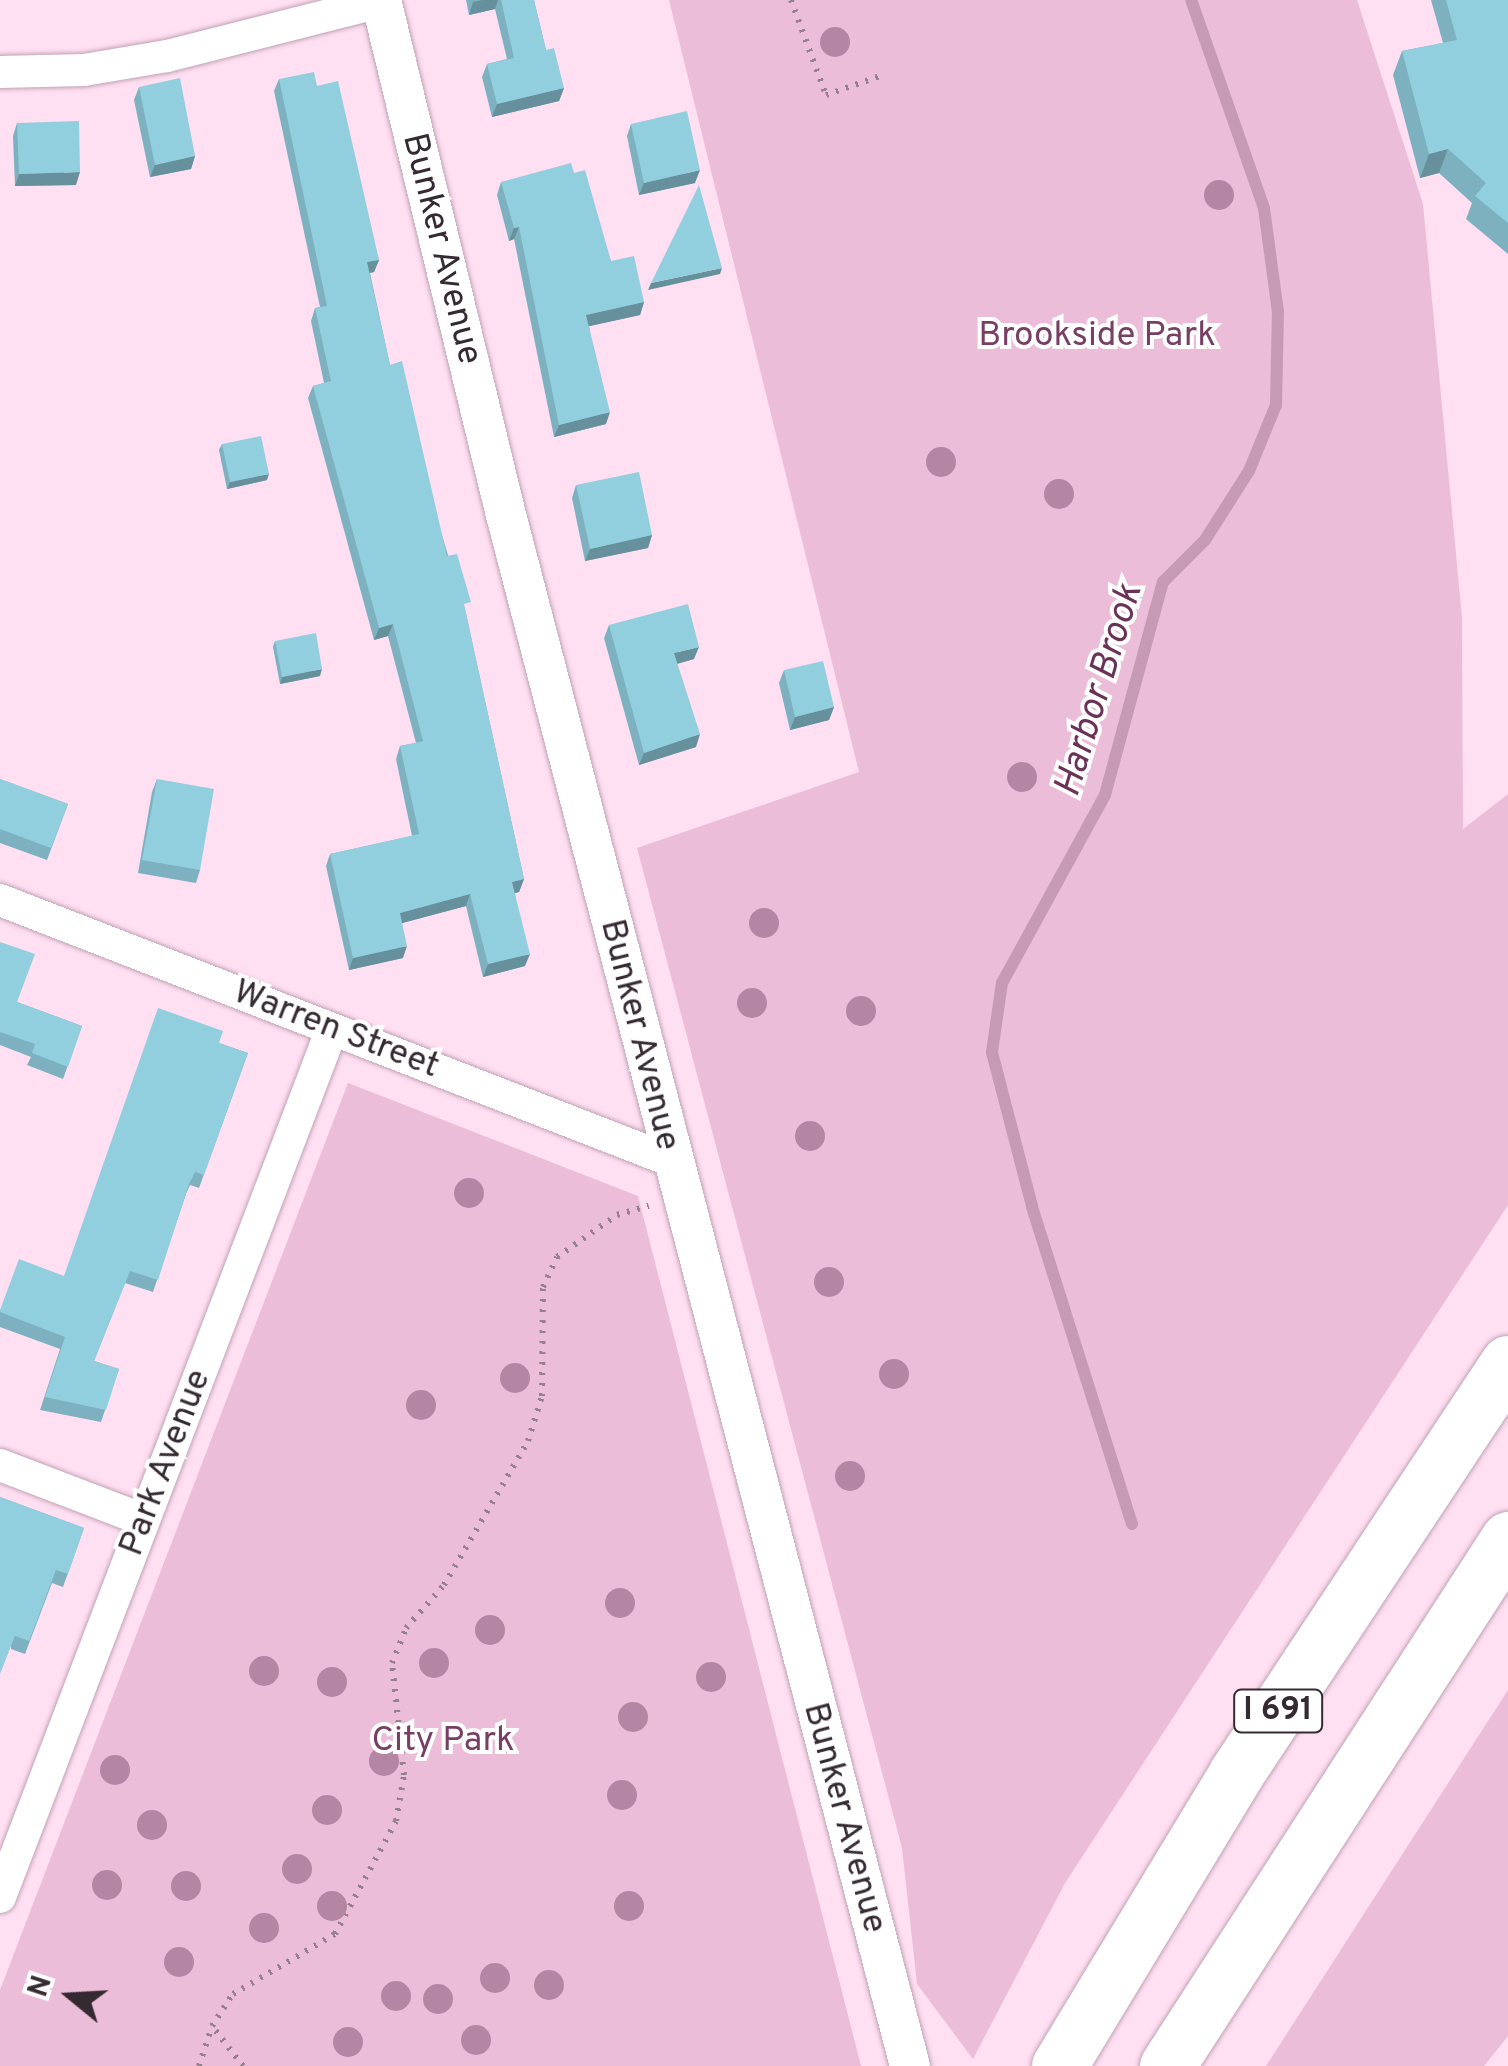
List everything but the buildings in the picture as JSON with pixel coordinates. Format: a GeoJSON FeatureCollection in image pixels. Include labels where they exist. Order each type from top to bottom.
{"type":"FeatureCollection","features":[{"type":"Feature","properties":{"kind":"highway","name":"I 691"},"geometry":{"type":"LineString","coordinates":[[1059,2066],[1235,1775],[1508,1363]]}},
{"type":"Feature","properties":{"kind":"highway","name":"I 691"},"geometry":{"type":"LineString","coordinates":[[1166,2066],[1508,1539]]}},
{"type":"Feature","properties":{"kind":"street"},"geometry":{"type":"LineString","coordinates":[[0,72],[84,70],[167,56],[381,1]]}},
{"type":"Feature","properties":{"kind":"street","name":"Bunker Avenue"},"geometry":{"type":"LineString","coordinates":[[381,1],[672,1160],[910,2066]]}},
{"type":"Feature","properties":{"kind":"street","name":"Warren Street"},"geometry":{"type":"LineString","coordinates":[[0,900],[672,1160]]}},
{"type":"Feature","properties":{"kind":"street","name":"Park Avenue"},"geometry":{"type":"LineString","coordinates":[[0,1897],[332,1029]]}},
{"type":"Feature","properties":{"kind":"street"},"geometry":{"type":"LineString","coordinates":[[0,1466],[144,1520]]}},
{"type":"Feature","properties":{"kind":"path"},"geometry":{"type":"LineString","coordinates":[[791,0],[826,95],[880,76]]}},
{"type":"Feature","properties":{"kind":"path"},"geometry":{"type":"LineString","coordinates":[[199,2066],[212,2026],[233,1994],[335,1934],[377,1866],[396,1821],[404,1775],[392,1663],[406,1628],[444,1584],[528,1441],[542,1396],[543,1287],[575,1240],[650,1206]]}},
{"type":"Feature","properties":{"kind":"path"},"geometry":{"type":"LineString","coordinates":[[212,2026],[243,2066]]}},
{"type":"Feature","properties":{"kind":"green space","name":"Brookside Park"},"geometry":{"type":"Polygon","coordinates":[[[669,0],[1357,0],[1423,204],[1462,618],[1463,829],[1508,794],[1508,1205],[1065,1883],[973,2059],[917,1984],[902,1848],[637,848],[859,772],[669,0]]]}},
{"type":"Feature","properties":{"kind":"green space","name":"City Park"},"geometry":{"type":"Polygon","coordinates":[[[348,1083],[638,1196],[861,2066],[0,2066],[0,1990],[348,1083]]]}},
{"type":"Feature","properties":{"kind":"green space"},"geometry":{"type":"Polygon","coordinates":[[[1508,1690],[1508,2036],[1484,2066],[1266,2066],[1508,1690]]]}},
{"type":"Feature","properties":{"kind":"waterway","name":"Harbor Brook"},"geometry":{"type":"LineString","coordinates":[[1132,1524],[1032,1206],[992,1052],[1002,983],[1105,795],[1163,582],[1205,540],[1249,471],[1276,405],[1278,312],[1264,208],[1191,0]]}}]}
